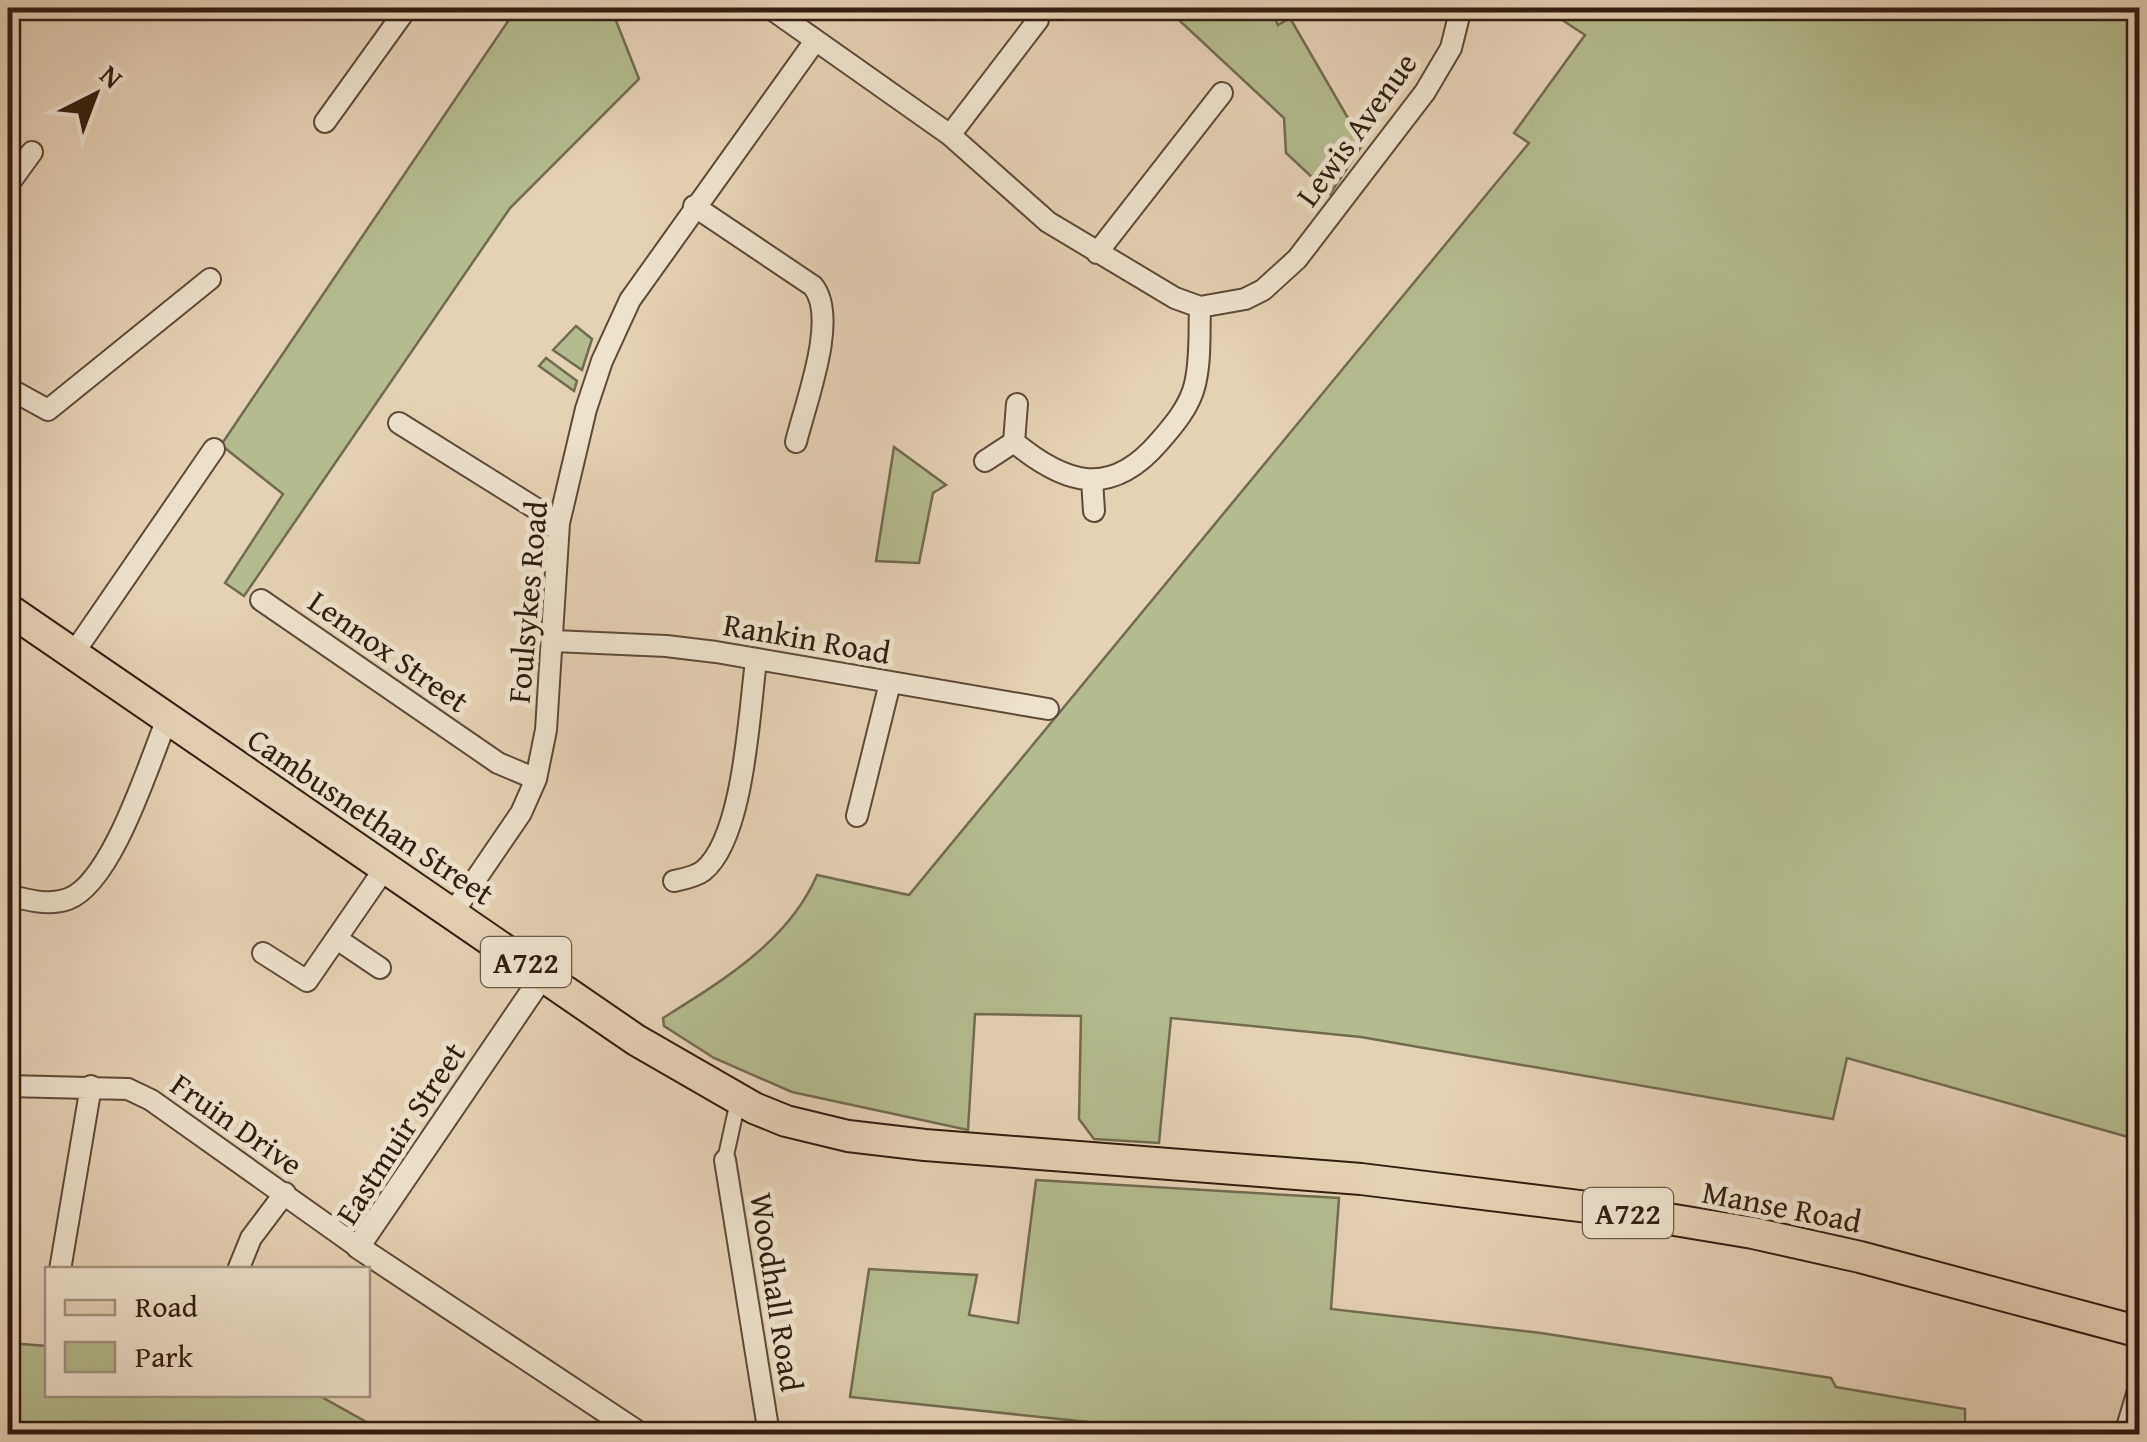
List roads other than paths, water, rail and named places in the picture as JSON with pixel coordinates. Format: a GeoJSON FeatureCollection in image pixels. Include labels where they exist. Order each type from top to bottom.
{"type":"FeatureCollection","features":[{"type":"Feature","properties":{"kind":"main road","name":"Cambusnethan Street"},"geometry":{"type":"LineString","coordinates":[[8,609],[664,1058],[738,1101],[775,1118],[848,1136],[1105,1158]]}},
{"type":"Feature","properties":{"kind":"main road","name":"Manse Road"},"geometry":{"type":"LineString","coordinates":[[1105,1158],[1361,1179],[1620,1211],[1860,1257],[2137,1324]]}},
{"type":"Feature","properties":{"kind":"street"},"geometry":{"type":"LineString","coordinates":[[325,122],[407,8]]}},
{"type":"Feature","properties":{"kind":"street"},"geometry":{"type":"LineString","coordinates":[[770,8],[950,136],[1048,222],[1175,298],[1200,307],[1195,386],[1182,415],[1146,458],[1127,472],[1092,480],[1069,477],[1050,469],[1014,442]]}},
{"type":"Feature","properties":{"kind":"street","name":"Lewis Avenue"},"geometry":{"type":"LineString","coordinates":[[1200,307],[1246,299],[1280,277],[1425,92],[1450,48],[1461,8]]}},
{"type":"Feature","properties":{"kind":"street"},"geometry":{"type":"LineString","coordinates":[[950,136],[1038,20]]}},
{"type":"Feature","properties":{"kind":"street","name":"Foulsykes Road"},"geometry":{"type":"LineString","coordinates":[[452,914],[521,813],[536,779],[546,730],[554,640],[558,523],[602,361],[630,300],[815,41]]}},
{"type":"Feature","properties":{"kind":"street"},"geometry":{"type":"LineString","coordinates":[[1097,253],[1222,93]]}},
{"type":"Feature","properties":{"kind":"street"},"geometry":{"type":"LineString","coordinates":[[8,185],[32,152]]}},
{"type":"Feature","properties":{"kind":"street"},"geometry":{"type":"LineString","coordinates":[[694,206],[813,286],[822,296],[824,326],[796,442]]}},
{"type":"Feature","properties":{"kind":"street"},"geometry":{"type":"LineString","coordinates":[[8,388],[48,410],[210,279]]}},
{"type":"Feature","properties":{"kind":"street"},"geometry":{"type":"LineString","coordinates":[[986,462],[1014,442],[1017,404]]}},
{"type":"Feature","properties":{"kind":"street"},"geometry":{"type":"LineString","coordinates":[[399,423],[558,523]]}},
{"type":"Feature","properties":{"kind":"street"},"geometry":{"type":"LineString","coordinates":[[72,654],[214,449]]}},
{"type":"Feature","properties":{"kind":"street"},"geometry":{"type":"LineString","coordinates":[[1092,480],[1094,512]]}},
{"type":"Feature","properties":{"kind":"street","name":"Lennox Street"},"geometry":{"type":"LineString","coordinates":[[262,600],[498,763],[536,779]]}},
{"type":"Feature","properties":{"kind":"street","name":"Rankin Road"},"geometry":{"type":"LineString","coordinates":[[554,640],[666,646],[1048,709]]}},
{"type":"Feature","properties":{"kind":"street"},"geometry":{"type":"LineString","coordinates":[[674,881],[702,872],[717,856],[732,822],[756,661]]}},
{"type":"Feature","properties":{"kind":"street"},"geometry":{"type":"LineString","coordinates":[[857,816],[890,682]]}},
{"type":"Feature","properties":{"kind":"street"},"geometry":{"type":"LineString","coordinates":[[8,895],[35,902],[70,899],[106,866],[167,719]]}},
{"type":"Feature","properties":{"kind":"street"},"geometry":{"type":"LineString","coordinates":[[263,953],[308,981],[385,868]]}},
{"type":"Feature","properties":{"kind":"street"},"geometry":{"type":"LineString","coordinates":[[337,938],[380,968]]}},
{"type":"Feature","properties":{"kind":"street","name":"Eastmuir Street"},"geometry":{"type":"LineString","coordinates":[[544,974],[358,1248],[640,1434]]}},
{"type":"Feature","properties":{"kind":"street","name":"Fruin Drive"},"geometry":{"type":"LineString","coordinates":[[8,1086],[128,1089],[151,1100],[285,1192],[358,1248]]}},
{"type":"Feature","properties":{"kind":"street"},"geometry":{"type":"LineString","coordinates":[[60,1267],[90,1086]]}},
{"type":"Feature","properties":{"kind":"street"},"geometry":{"type":"LineString","coordinates":[[726,1160],[738,1101]]}},
{"type":"Feature","properties":{"kind":"street","name":"Woodhall Road"},"geometry":{"type":"LineString","coordinates":[[726,1160],[769,1434]]}},
{"type":"Feature","properties":{"kind":"street"},"geometry":{"type":"LineString","coordinates":[[239,1267],[251,1238],[285,1192]]}},
{"type":"Feature","properties":{"kind":"street"},"geometry":{"type":"LineString","coordinates":[[2124,1434],[2140,1384]]}}]}
